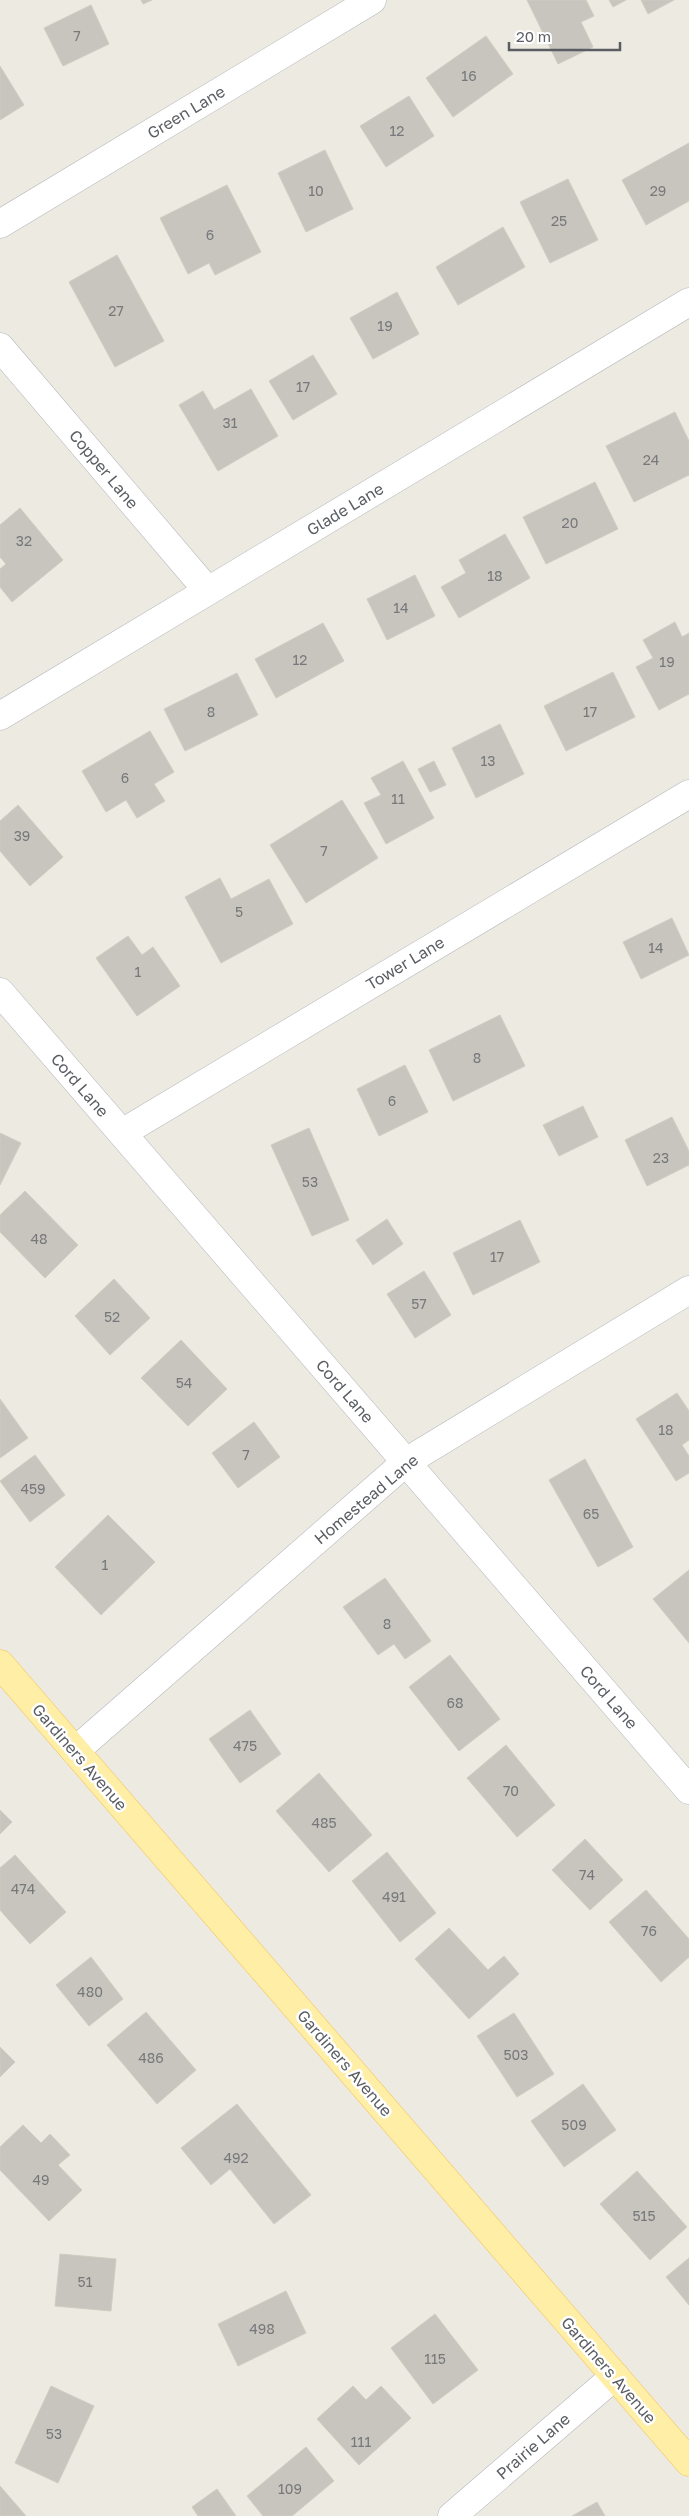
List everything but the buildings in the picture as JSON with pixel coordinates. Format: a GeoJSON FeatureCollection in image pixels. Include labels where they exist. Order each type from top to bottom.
{"type":"FeatureCollection","features":[{"type":"Feature","properties":{"kind":"main road","name":"Gardiners Avenue"},"geometry":{"type":"LineString","coordinates":[[0,1664],[689,2462]]}},
{"type":"Feature","properties":{"kind":"street","name":"Green Lane"},"geometry":{"type":"LineString","coordinates":[[0,224],[372,0]]}},
{"type":"Feature","properties":{"kind":"street","name":"Glade Lane"},"geometry":{"type":"LineString","coordinates":[[0,716],[689,302]]}},
{"type":"Feature","properties":{"kind":"street","name":"Copper Lane"},"geometry":{"type":"LineString","coordinates":[[0,347],[208,591]]}},
{"type":"Feature","properties":{"kind":"street","name":"Tower Lane"},"geometry":{"type":"LineString","coordinates":[[122,1133],[689,794]]}},
{"type":"Feature","properties":{"kind":"street","name":"Cord Lane"},"geometry":{"type":"LineString","coordinates":[[0,992],[689,1790]]}},
{"type":"Feature","properties":{"kind":"street","name":"Homestead Lane"},"geometry":{"type":"LineString","coordinates":[[75,1751],[406,1462],[689,1290]]}},
{"type":"Feature","properties":{"kind":"street","name":"Prairie Lane"},"geometry":{"type":"LineString","coordinates":[[452,2516],[615,2376]]}}]}
